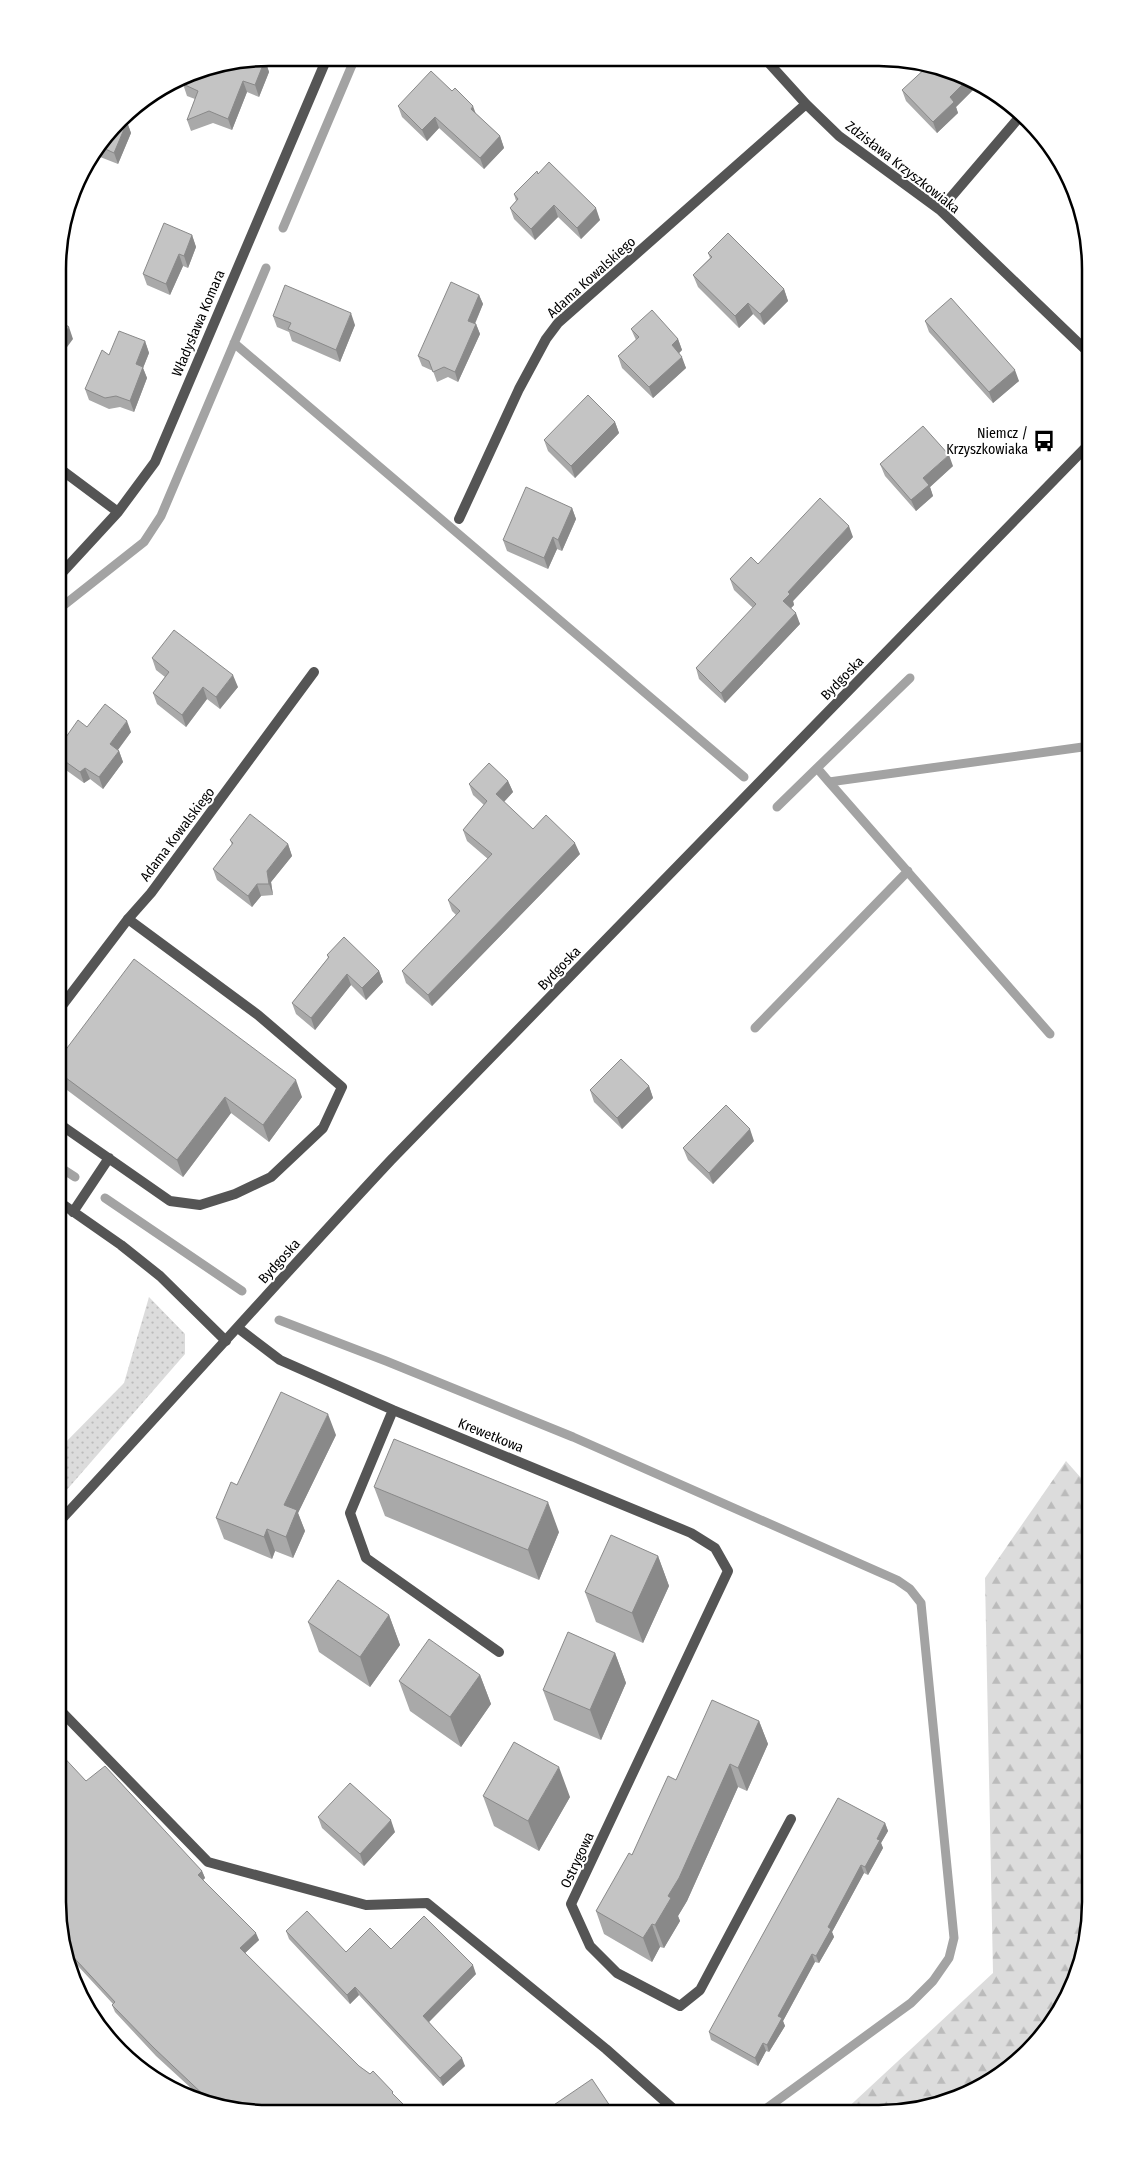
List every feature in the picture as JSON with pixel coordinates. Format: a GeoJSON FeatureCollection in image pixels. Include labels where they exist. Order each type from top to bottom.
{"type":"FeatureCollection","features":[{"type":"Feature","properties":{"kind":"street","name":"Władysława Komara"},"geometry":{"type":"LineString","coordinates":[[66,568],[118,512],[155,462],[324,66]]}},
{"type":"Feature","properties":{"kind":"street","name":"Zdzisława Krzyszkowiaka"},"geometry":{"type":"LineString","coordinates":[[772,66],[806,104],[839,136],[940,210],[1082,346]]}},
{"type":"Feature","properties":{"kind":"street","name":"Adama Kowalskiego"},"geometry":{"type":"LineString","coordinates":[[459,519],[519,389],[546,339],[558,323],[806,104]]}},
{"type":"Feature","properties":{"kind":"street"},"geometry":{"type":"LineString","coordinates":[[940,210],[1016,120]]}},
{"type":"Feature","properties":{"kind":"street","name":"Bydgoska"},"geometry":{"type":"LineString","coordinates":[[66,1514],[238,1328],[277,1282],[399,1152],[1082,451]]}},
{"type":"Feature","properties":{"kind":"street"},"geometry":{"type":"LineString","coordinates":[[66,473],[118,512]]}},
{"type":"Feature","properties":{"kind":"street","name":"Adama Kowalskiego"},"geometry":{"type":"LineString","coordinates":[[66,1000],[128,919],[151,893],[314,672]]}},
{"type":"Feature","properties":{"kind":"street"},"geometry":{"type":"LineString","coordinates":[[66,1128],[170,1201],[200,1205],[235,1194],[271,1177],[323,1128],[342,1087],[258,1015],[128,919]]}},
{"type":"Feature","properties":{"kind":"street"},"geometry":{"type":"LineString","coordinates":[[73,1212],[109,1158]]}},
{"type":"Feature","properties":{"kind":"street"},"geometry":{"type":"LineString","coordinates":[[66,1207],[121,1245],[160,1276],[226,1341]]}},
{"type":"Feature","properties":{"kind":"street","name":"Krewetkowa"},"geometry":{"type":"LineString","coordinates":[[238,1328],[280,1360],[394,1410],[691,1533],[715,1548],[728,1571]]}},
{"type":"Feature","properties":{"kind":"street"},"geometry":{"type":"LineString","coordinates":[[394,1410],[350,1513],[366,1558],[499,1652]]}},
{"type":"Feature","properties":{"kind":"street","name":"Ostrygowa"},"geometry":{"type":"LineString","coordinates":[[728,1571],[571,1904],[590,1946],[617,1973],[680,2006],[700,1990],[791,1819]]}},
{"type":"Feature","properties":{"kind":"street"},"geometry":{"type":"LineString","coordinates":[[66,1716],[208,1862],[366,1905],[427,1903],[606,2049],[669,2105]]}},
{"type":"Feature","properties":{"kind":"green space"},"geometry":{"type":"Polygon","coordinates":[[[149,1297],[185,1334],[185,1354],[66,1491],[66,1442],[124,1383],[149,1297]]]}},
{"type":"Feature","properties":{"kind":"green space"},"geometry":{"type":"Polygon","coordinates":[[[1066,1461],[1082,1479],[1082,1902],[1075,1954],[1061,1991],[1048,2014],[1031,2036],[1013,2054],[991,2071],[968,2084],[931,2098],[905,2103],[851,2105],[993,1973],[985,1578],[1066,1461]]]}},
{"type":"Feature","properties":{"kind":"building"},"geometry":{"type":"Polygon","coordinates":[[[262,67],[255,85],[243,81],[228,119],[209,111],[187,120],[198,91],[185,85],[217,73],[262,67]]]}},
{"type":"Feature","properties":{"kind":"building"},"geometry":{"type":"Polygon","coordinates":[[[431,71],[452,91],[455,88],[473,106],[471,109],[500,136],[480,158],[435,117],[422,130],[398,106],[431,71]]]}},
{"type":"Feature","properties":{"kind":"building"},"geometry":{"type":"Polygon","coordinates":[[[922,71],[962,85],[950,97],[954,102],[933,122],[902,90],[922,71]]]}},
{"type":"Feature","properties":{"kind":"building"},"geometry":{"type":"Polygon","coordinates":[[[125,127],[114,153],[106,149],[125,127]]]}},
{"type":"Feature","properties":{"kind":"building"},"geometry":{"type":"Polygon","coordinates":[[[549,162],[596,208],[577,228],[554,205],[531,229],[510,208],[518,199],[514,194],[549,162]]]}},
{"type":"Feature","properties":{"kind":"building"},"geometry":{"type":"Polygon","coordinates":[[[164,223],[192,235],[184,256],[179,254],[166,284],[143,274],[164,223]]]}},
{"type":"Feature","properties":{"kind":"building"},"geometry":{"type":"Polygon","coordinates":[[[728,233],[784,289],[760,314],[748,303],[735,316],[693,275],[712,257],[708,253],[728,233]]]}},
{"type":"Feature","properties":{"kind":"building"},"geometry":{"type":"Polygon","coordinates":[[[451,282],[479,295],[468,321],[476,324],[455,372],[444,367],[433,372],[429,361],[418,356],[451,282]]]}},
{"type":"Feature","properties":{"kind":"building"},"geometry":{"type":"Polygon","coordinates":[[[285,285],[351,313],[336,350],[288,329],[291,323],[273,316],[285,285]]]}},
{"type":"Feature","properties":{"kind":"building"},"geometry":{"type":"Polygon","coordinates":[[[951,298],[1015,370],[989,392],[925,321],[951,298]]]}},
{"type":"Feature","properties":{"kind":"building"},"geometry":{"type":"Polygon","coordinates":[[[652,310],[678,339],[672,345],[682,357],[649,387],[618,356],[639,337],[631,329],[652,310]]]}},
{"type":"Feature","properties":{"kind":"building"},"geometry":{"type":"Polygon","coordinates":[[[119,331],[145,341],[136,364],[143,367],[130,401],[116,396],[105,398],[85,389],[102,350],[109,355],[119,331]]]}},
{"type":"Feature","properties":{"kind":"building"},"geometry":{"type":"Polygon","coordinates":[[[588,395],[615,422],[571,466],[544,440],[588,395]]]}},
{"type":"Feature","properties":{"kind":"building"},"geometry":{"type":"Polygon","coordinates":[[[923,426],[949,455],[923,478],[929,485],[911,500],[880,464],[923,426]]]}},
{"type":"Feature","properties":{"kind":"building"},"geometry":{"type":"Polygon","coordinates":[[[526,487],[572,508],[558,540],[553,537],[544,558],[503,540],[526,487]]]}},
{"type":"Feature","properties":{"kind":"building"},"geometry":{"type":"Polygon","coordinates":[[[820,498],[849,526],[788,592],[790,594],[783,601],[796,613],[721,693],[696,668],[756,604],[730,579],[751,557],[758,564],[820,498]]]}},
{"type":"Feature","properties":{"kind":"building"},"geometry":{"type":"Polygon","coordinates":[[[174,630],[233,675],[216,697],[203,687],[182,715],[153,693],[169,672],[152,658],[174,630]]]}},
{"type":"Feature","properties":{"kind":"building"},"geometry":{"type":"Polygon","coordinates":[[[105,704],[127,721],[110,744],[119,751],[99,777],[85,768],[80,772],[66,762],[66,737],[78,720],[87,727],[105,704]]]}},
{"type":"Feature","properties":{"kind":"building"},"geometry":{"type":"Polygon","coordinates":[[[489,763],[508,781],[496,794],[533,829],[546,815],[575,843],[428,995],[402,971],[460,911],[448,900],[492,854],[463,830],[487,801],[469,784],[489,763]]]}},
{"type":"Feature","properties":{"kind":"building"},"geometry":{"type":"Polygon","coordinates":[[[250,814],[288,844],[267,871],[269,884],[257,884],[248,896],[213,869],[233,843],[230,840],[250,814]]]}},
{"type":"Feature","properties":{"kind":"building"},"geometry":{"type":"Polygon","coordinates":[[[344,937],[379,971],[362,988],[347,974],[311,1018],[292,1003],[329,957],[327,955],[344,937]]]}},
{"type":"Feature","properties":{"kind":"building"},"geometry":{"type":"Polygon","coordinates":[[[134,959],[296,1080],[263,1125],[225,1097],[177,1160],[66,1078],[66,1049],[134,959]]]}},
{"type":"Feature","properties":{"kind":"building"},"geometry":{"type":"Polygon","coordinates":[[[621,1059],[649,1086],[617,1118],[590,1090],[621,1059]]]}},
{"type":"Feature","properties":{"kind":"building"},"geometry":{"type":"Polygon","coordinates":[[[726,1105],[750,1129],[709,1173],[683,1148],[726,1105]]]}},
{"type":"Feature","properties":{"kind":"building"},"geometry":{"type":"Polygon","coordinates":[[[281,1392],[328,1414],[284,1505],[297,1510],[286,1537],[267,1529],[264,1537],[216,1518],[231,1482],[237,1485],[281,1392]]]}},
{"type":"Feature","properties":{"kind":"building"},"geometry":{"type":"Polygon","coordinates":[[[394,1439],[548,1502],[528,1550],[374,1487],[394,1439]]]}},
{"type":"Feature","properties":{"kind":"building"},"geometry":{"type":"Polygon","coordinates":[[[611,1535],[658,1556],[632,1613],[585,1592],[611,1535]]]}},
{"type":"Feature","properties":{"kind":"building"},"geometry":{"type":"Polygon","coordinates":[[[338,1580],[389,1615],[360,1657],[308,1622],[338,1580]]]}},
{"type":"Feature","properties":{"kind":"building"},"geometry":{"type":"Polygon","coordinates":[[[568,1632],[615,1653],[590,1710],[543,1690],[568,1632]]]}},
{"type":"Feature","properties":{"kind":"building"},"geometry":{"type":"Polygon","coordinates":[[[429,1639],[480,1675],[450,1717],[399,1681],[429,1639]]]}},
{"type":"Feature","properties":{"kind":"building"},"geometry":{"type":"Polygon","coordinates":[[[712,1700],[759,1721],[738,1768],[730,1764],[679,1878],[668,1896],[671,1898],[655,1925],[652,1924],[643,1938],[596,1911],[629,1853],[632,1855],[668,1776],[676,1780],[712,1700]]]}},
{"type":"Feature","properties":{"kind":"building"},"geometry":{"type":"Polygon","coordinates":[[[514,1742],[559,1767],[528,1821],[483,1796],[514,1742]]]}},
{"type":"Feature","properties":{"kind":"building"},"geometry":{"type":"Polygon","coordinates":[[[66,1760],[86,1781],[105,1766],[202,1871],[198,1875],[256,1933],[240,1948],[359,2066],[370,2074],[373,2071],[404,2105],[269,2105],[230,2101],[204,2094],[154,2048],[112,2005],[115,2002],[74,1958],[70,1941],[66,1902],[66,1760]]]}},
{"type":"Feature","properties":{"kind":"building"},"geometry":{"type":"Polygon","coordinates":[[[350,1783],[391,1820],[360,1854],[318,1817],[350,1783]]]}},
{"type":"Feature","properties":{"kind":"building"},"geometry":{"type":"Polygon","coordinates":[[[838,1798],[885,1823],[877,1839],[880,1840],[865,1867],[861,1865],[828,1927],[831,1929],[816,1956],[812,1954],[778,2016],[782,2018],[767,2045],[763,2043],[755,2058],[709,2032],[838,1798]]]}},
{"type":"Feature","properties":{"kind":"building"},"geometry":{"type":"Polygon","coordinates":[[[307,1911],[346,1952],[370,1928],[391,1949],[424,1916],[473,1965],[423,2016],[462,2058],[440,2078],[355,1987],[347,1995],[286,1931],[307,1911]]]}},
{"type":"Feature","properties":{"kind":"building"},"geometry":{"type":"Polygon","coordinates":[[[592,2079],[609,2105],[554,2105],[592,2079]]]}},
{"type":"Feature","properties":{"kind":"waterway"},"geometry":{"type":"LineString","coordinates":[[283,228],[352,66]]}},
{"type":"Feature","properties":{"kind":"waterway"},"geometry":{"type":"LineString","coordinates":[[66,603],[144,542],[161,516],[266,268]]}},
{"type":"Feature","properties":{"kind":"waterway"},"geometry":{"type":"LineString","coordinates":[[234,343],[744,777]]}},
{"type":"Feature","properties":{"kind":"waterway"},"geometry":{"type":"LineString","coordinates":[[817,768],[910,678]]}},
{"type":"Feature","properties":{"kind":"waterway"},"geometry":{"type":"LineString","coordinates":[[777,807],[817,768],[829,782],[1082,747]]}},
{"type":"Feature","properties":{"kind":"waterway"},"geometry":{"type":"LineString","coordinates":[[829,782],[1050,1034]]}},
{"type":"Feature","properties":{"kind":"waterway"},"geometry":{"type":"LineString","coordinates":[[755,1028],[908,871]]}},
{"type":"Feature","properties":{"kind":"waterway"},"geometry":{"type":"LineString","coordinates":[[66,1171],[75,1177]]}},
{"type":"Feature","properties":{"kind":"waterway"},"geometry":{"type":"LineString","coordinates":[[105,1198],[242,1291]]}},
{"type":"Feature","properties":{"kind":"waterway"},"geometry":{"type":"LineString","coordinates":[[279,1320],[573,1437],[897,1580],[910,1589],[921,1603],[954,1938],[949,1958],[933,1981],[911,2003],[771,2105]]}},
{"type":"Feature","properties":{"kind":"place","name":"Niemcz / Krzyszkowiaka"},"geometry":{"type":"Point","coordinates":[1044,441]}}]}
